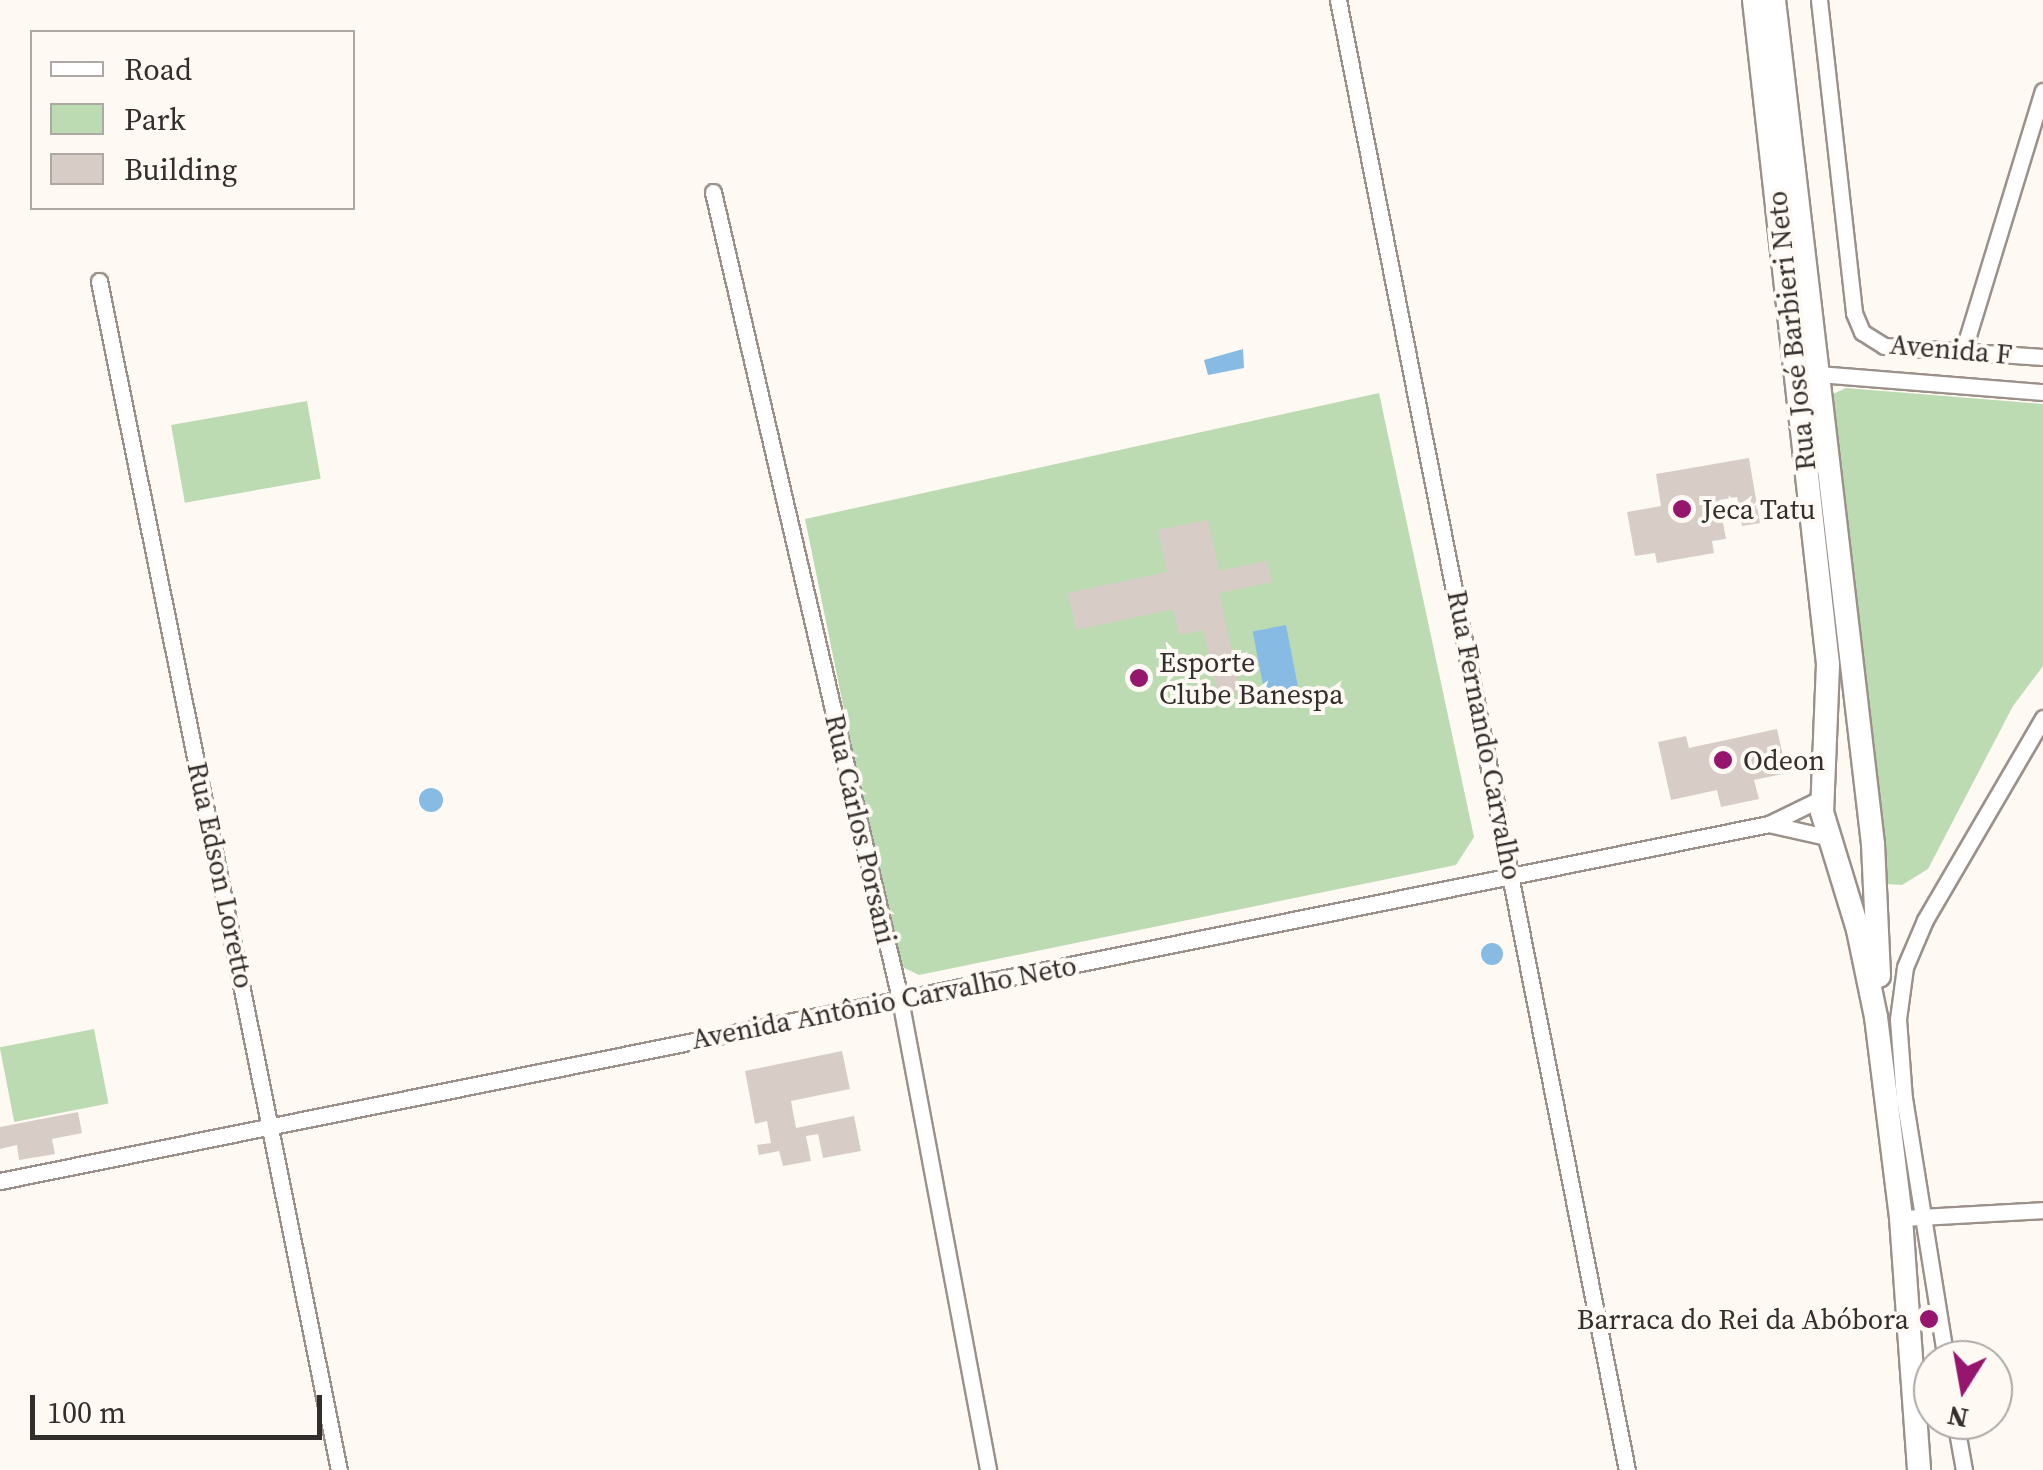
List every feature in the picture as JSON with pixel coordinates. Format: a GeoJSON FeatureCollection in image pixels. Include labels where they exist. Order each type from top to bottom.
{"type":"FeatureCollection","features":[{"type":"Feature","properties":{"kind":"main road","name":"Rua José Barbieri Neto"},"geometry":{"type":"LineString","coordinates":[[1754,0],[1828,664],[1827,745],[1820,790],[1828,844]]}},
{"type":"Feature","properties":{"kind":"main road","name":"Rua José Barbieri Neto"},"geometry":{"type":"LineString","coordinates":[[1774,0],[1873,844]]}},
{"type":"Feature","properties":{"kind":"main road"},"geometry":{"type":"LineString","coordinates":[[1820,790],[1864,775]]}},
{"type":"Feature","properties":{"kind":"main road"},"geometry":{"type":"LineString","coordinates":[[1876,1017],[1873,844],[1828,844],[1858,930],[1876,1017],[1901,1218],[1919,1470]]}},
{"type":"Feature","properties":{"kind":"street","name":"Rua Fernando Carvalho"},"geometry":{"type":"LineString","coordinates":[[1338,0],[1627,1470]]}},
{"type":"Feature","properties":{"kind":"street","name":"Avenida F"},"geometry":{"type":"LineString","coordinates":[[1819,0],[1854,312],[1862,332],[1884,346],[2043,356]]}},
{"type":"Feature","properties":{"kind":"street"},"geometry":{"type":"LineString","coordinates":[[1963,352],[2043,92]]}},
{"type":"Feature","properties":{"kind":"street","name":"Rua Carlos Porsani"},"geometry":{"type":"LineString","coordinates":[[712,192],[900,999],[988,1470]]}},
{"type":"Feature","properties":{"kind":"street","name":"Rua Edson Loretto"},"geometry":{"type":"LineString","coordinates":[[99,281],[339,1470]]}},
{"type":"Feature","properties":{"kind":"street"},"geometry":{"type":"LineString","coordinates":[[1818,374],[2043,392]]}},
{"type":"Feature","properties":{"kind":"street"},"geometry":{"type":"LineString","coordinates":[[1944,1340],[1928,1216],[1904,1099],[1898,1019],[1905,967],[1925,920],[2043,718]]}},
{"type":"Feature","properties":{"kind":"street"},"geometry":{"type":"LineString","coordinates":[[1768,824],[1820,790]]}},
{"type":"Feature","properties":{"kind":"street","name":"Avenida Antônio Carvalho Neto"},"geometry":{"type":"LineString","coordinates":[[0,1181],[1768,824]]}},
{"type":"Feature","properties":{"kind":"street"},"geometry":{"type":"LineString","coordinates":[[1768,824],[1828,844]]}},
{"type":"Feature","properties":{"kind":"street"},"geometry":{"type":"LineString","coordinates":[[1901,1218],[2043,1210]]}},
{"type":"Feature","properties":{"kind":"street"},"geometry":{"type":"LineString","coordinates":[[1959,1440],[1964,1470]]}},
{"type":"Feature","properties":{"kind":"green space"},"geometry":{"type":"Polygon","coordinates":[[[1846,388],[2043,404],[2043,666],[2013,706],[1928,869],[1902,885],[1887,884],[1831,408],[1833,394],[1846,388]]]}},
{"type":"Feature","properties":{"kind":"green space","name":"Esporte Clube Banespa"},"geometry":{"type":"Polygon","coordinates":[[[1379,393],[1474,837],[1456,865],[919,975],[896,964],[805,519],[1379,393]]]}},
{"type":"Feature","properties":{"kind":"green space"},"geometry":{"type":"Polygon","coordinates":[[[307,401],[321,479],[185,503],[171,425],[307,401]]]}},
{"type":"Feature","properties":{"kind":"green space"},"geometry":{"type":"Polygon","coordinates":[[[94,1029],[109,1104],[14,1122],[0,1047],[94,1029]]]}},
{"type":"Feature","properties":{"kind":"water"},"geometry":{"type":"Polygon","coordinates":[[[1243,349],[1244,368],[1208,375],[1204,360],[1243,349]]]}},
{"type":"Feature","properties":{"kind":"water"},"geometry":{"type":"Polygon","coordinates":[[[1286,625],[1300,698],[1267,704],[1253,631],[1286,625]]]}},
{"type":"Feature","properties":{"kind":"water"},"geometry":{"type":"Polygon","coordinates":[[[431,788],[443,800],[431,812],[419,800],[431,788]]]}},
{"type":"Feature","properties":{"kind":"water"},"geometry":{"type":"Polygon","coordinates":[[[1492,943],[1500,946],[1500,962],[1492,965],[1484,962],[1481,954],[1484,946],[1492,943]]]}},
{"type":"Feature","properties":{"kind":"building","name":"Jeca Tatu"},"geometry":{"type":"Polygon","coordinates":[[[1749,458],[1760,523],[1742,526],[1737,497],[1719,500],[1726,539],[1712,541],[1714,553],[1657,563],[1655,553],[1635,556],[1627,512],[1661,506],[1656,474],[1749,458]]]}},
{"type":"Feature","properties":{"kind":"building"},"geometry":{"type":"Polygon","coordinates":[[[1208,520],[1219,571],[1267,561],[1272,582],[1219,593],[1240,690],[1218,695],[1203,630],[1179,635],[1173,609],[1076,630],[1068,593],[1167,572],[1158,530],[1208,520]]]}},
{"type":"Feature","properties":{"kind":"building","name":"Odeon"},"geometry":{"type":"Polygon","coordinates":[[[1777,729],[1787,773],[1754,780],[1759,799],[1721,807],[1717,790],[1671,800],[1658,742],[1686,736],[1689,748],[1777,729]]]}},
{"type":"Feature","properties":{"kind":"building"},"geometry":{"type":"Polygon","coordinates":[[[842,1051],[850,1089],[791,1101],[796,1128],[854,1116],[861,1151],[823,1158],[818,1134],[806,1136],[811,1161],[783,1166],[779,1151],[759,1155],[757,1145],[771,1143],[767,1121],[755,1124],[745,1071],[842,1051]]]}},
{"type":"Feature","properties":{"kind":"building"},"geometry":{"type":"Polygon","coordinates":[[[78,1112],[82,1133],[52,1139],[55,1154],[19,1160],[17,1145],[0,1149],[0,1127],[78,1112]]]}},
{"type":"Feature","properties":{"kind":"place","name":"Jeca Tatu"},"geometry":{"type":"Point","coordinates":[1682,509]}},
{"type":"Feature","properties":{"kind":"place","name":"Esporte Clube Banespa"},"geometry":{"type":"Point","coordinates":[1139,678]}},
{"type":"Feature","properties":{"kind":"place","name":"Odeon"},"geometry":{"type":"Point","coordinates":[1723,760]}},
{"type":"Feature","properties":{"kind":"place","name":"Barraca do Rei da Abóbora"},"geometry":{"type":"Point","coordinates":[1929,1319]}}]}
